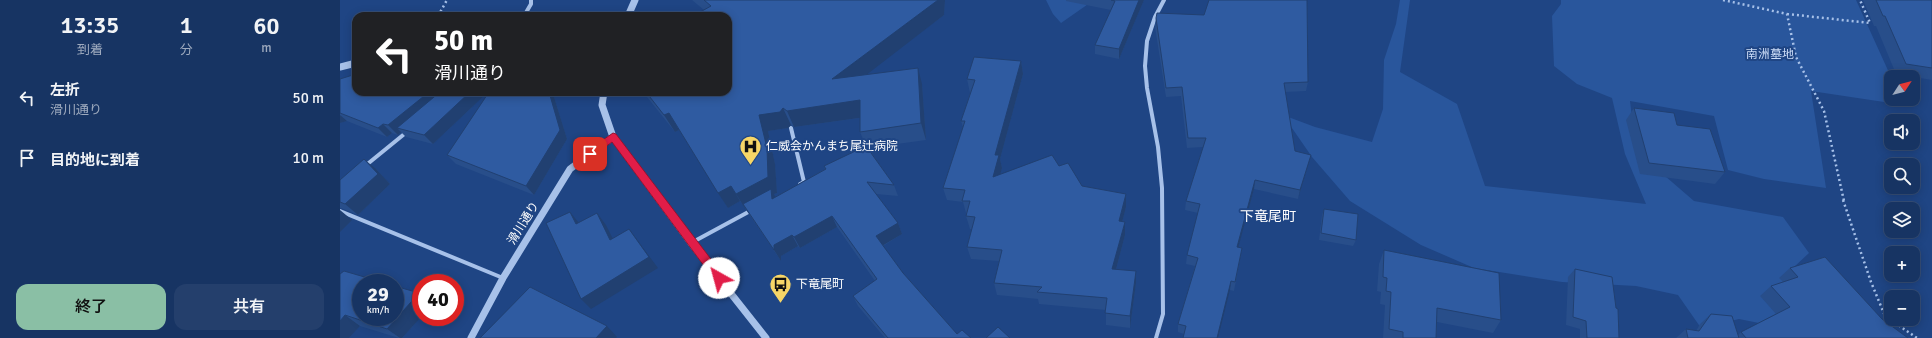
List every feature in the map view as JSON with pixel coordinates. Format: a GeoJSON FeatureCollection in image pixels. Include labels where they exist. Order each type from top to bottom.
{"type":"FeatureCollection","features":[{"type":"Feature","properties":{"kind":"street"},"geometry":{"type":"LineString","coordinates":[[526,12],[531,4],[531,0]]}},
{"type":"Feature","properties":{"kind":"street"},"geometry":{"type":"LineString","coordinates":[[630,12],[635,0]]}},
{"type":"Feature","properties":{"kind":"street"},"geometry":{"type":"LineString","coordinates":[[1156,338],[1163,314],[1162,188],[1158,147],[1147,88],[1145,66],[1147,41],[1164,0]]}},
{"type":"Feature","properties":{"kind":"street"},"geometry":{"type":"LineString","coordinates":[[340,67],[352,64]]}},
{"type":"Feature","properties":{"kind":"street"},"geometry":{"type":"LineString","coordinates":[[603,96],[602,105],[613,137],[691,243],[766,338]]}},
{"type":"Feature","properties":{"kind":"street"},"geometry":{"type":"LineString","coordinates":[[358,171],[414,126]]}},
{"type":"Feature","properties":{"kind":"street"},"geometry":{"type":"LineString","coordinates":[[791,128],[804,182],[797,186]]}},
{"type":"Feature","properties":{"kind":"street","name":"滑川通り"},"geometry":{"type":"LineString","coordinates":[[471,338],[503,278],[570,169],[613,137]]}},
{"type":"Feature","properties":{"kind":"street"},"geometry":{"type":"LineString","coordinates":[[691,243],[754,208]]}},
{"type":"Feature","properties":{"kind":"street"},"geometry":{"type":"LineString","coordinates":[[340,211],[503,278]]}},
{"type":"Feature","properties":{"kind":"path"},"geometry":{"type":"LineString","coordinates":[[440,12],[447,0]]}},
{"type":"Feature","properties":{"kind":"path"},"geometry":{"type":"LineString","coordinates":[[1723,0],[1787,14],[1870,23],[1860,0]]}},
{"type":"Feature","properties":{"kind":"path"},"geometry":{"type":"LineString","coordinates":[[1787,14],[1796,57],[1824,111],[1844,201],[1871,282],[1886,316],[1917,338]]}},
{"type":"Feature","properties":{"kind":"green space"},"geometry":{"type":"Polygon","coordinates":[[[1046,0],[1094,0],[1061,23],[1053,14],[1046,0]]]}},
{"type":"Feature","properties":{"kind":"green space","name":"南洲墓地"},"geometry":{"type":"Polygon","coordinates":[[[1400,0],[1410,0],[1400,72],[1457,104],[1485,186],[1646,204],[1625,154],[1612,98],[1577,84],[1554,66],[1552,16],[1561,4],[1561,0],[1856,0],[1888,70],[1884,70],[1884,102],[1811,91],[1826,188],[1764,179],[1728,170],[1714,116],[1630,101],[1636,151],[1694,201],[1783,217],[1809,253],[1794,267],[1779,327],[1739,319],[1701,328],[1678,295],[1636,286],[1562,282],[1474,268],[1421,245],[1350,201],[1312,157],[1283,115],[1315,127],[1372,142],[1383,109],[1384,60],[1396,24],[1400,0]]]}},
{"type":"Feature","properties":{"kind":"building"},"geometry":{"type":"Polygon","coordinates":[[[704,0],[938,0],[832,79],[918,68],[921,123],[860,132],[860,100],[787,111],[783,108],[780,112],[759,115],[767,148],[768,177],[736,194],[731,186],[718,193],[669,113],[664,115],[649,96],[732,96],[732,12],[700,12],[711,6],[704,0]]]}},
{"type":"Feature","properties":{"kind":"building"},"geometry":{"type":"Polygon","coordinates":[[[1111,0],[1139,0],[1119,49],[1095,45],[1115,1],[1111,0]]]}},
{"type":"Feature","properties":{"kind":"building"},"geometry":{"type":"Polygon","coordinates":[[[1209,0],[1307,0],[1308,82],[1284,83],[1295,151],[1311,155],[1300,190],[1255,180],[1237,247],[1242,248],[1235,282],[1231,281],[1217,338],[1183,338],[1186,326],[1178,324],[1198,258],[1187,255],[1200,204],[1186,201],[1206,138],[1188,138],[1182,87],[1166,88],[1156,18],[1157,13],[1204,15],[1209,0]]]}},
{"type":"Feature","properties":{"kind":"building"},"geometry":{"type":"Polygon","coordinates":[[[1876,0],[1932,0],[1932,68],[1906,64],[1885,16],[1883,16],[1876,0]]]}},
{"type":"Feature","properties":{"kind":"building"},"geometry":{"type":"Polygon","coordinates":[[[974,57],[1021,61],[995,155],[999,155],[993,177],[1052,155],[1059,166],[1068,163],[1082,186],[1126,194],[1119,221],[1125,222],[1112,269],[1136,271],[1130,316],[1105,313],[1107,298],[1037,292],[1042,287],[994,283],[1002,250],[967,247],[975,217],[966,216],[970,201],[962,201],[965,190],[943,188],[965,121],[961,121],[975,80],[967,79],[974,57]]]}},
{"type":"Feature","properties":{"kind":"building"},"geometry":{"type":"Polygon","coordinates":[[[352,75],[352,96],[424,96],[388,125],[383,124],[378,128],[340,113],[340,79],[352,75]]]}},
{"type":"Feature","properties":{"kind":"building"},"geometry":{"type":"Polygon","coordinates":[[[435,96],[466,96],[424,135],[397,128],[435,96]]]}},
{"type":"Feature","properties":{"kind":"building"},"geometry":{"type":"Polygon","coordinates":[[[486,96],[550,96],[560,130],[526,186],[447,155],[486,96]]]}},
{"type":"Feature","properties":{"kind":"building"},"geometry":{"type":"Polygon","coordinates":[[[1634,108],[1674,113],[1677,125],[1710,129],[1725,172],[1649,163],[1634,108]]]}},
{"type":"Feature","properties":{"kind":"building"},"geometry":{"type":"Polygon","coordinates":[[[866,146],[894,185],[867,182],[898,223],[876,236],[903,273],[957,334],[962,330],[971,338],[888,338],[853,296],[877,279],[832,216],[794,237],[792,235],[774,245],[774,250],[743,204],[771,189],[772,199],[826,169],[824,166],[866,146]]]}},
{"type":"Feature","properties":{"kind":"building"},"geometry":{"type":"Polygon","coordinates":[[[364,159],[378,174],[345,204],[340,202],[340,180],[364,159]]]}},
{"type":"Feature","properties":{"kind":"building"},"geometry":{"type":"Polygon","coordinates":[[[1324,209],[1358,214],[1356,240],[1321,233],[1324,209]]]}},
{"type":"Feature","properties":{"kind":"building"},"geometry":{"type":"Polygon","coordinates":[[[570,212],[576,224],[597,213],[610,240],[629,229],[649,257],[581,299],[546,223],[570,212]]]}},
{"type":"Feature","properties":{"kind":"building"},"geometry":{"type":"Polygon","coordinates":[[[1384,250],[1499,273],[1501,320],[1437,308],[1436,338],[1403,338],[1403,332],[1389,329],[1391,292],[1386,291],[1387,278],[1383,277],[1384,250]]]}},
{"type":"Feature","properties":{"kind":"building"},"geometry":{"type":"Polygon","coordinates":[[[1825,257],[1884,320],[1884,326],[1892,326],[1908,338],[1746,338],[1741,332],[1790,307],[1771,286],[1798,277],[1790,268],[1825,257]]]}},
{"type":"Feature","properties":{"kind":"building"},"geometry":{"type":"Polygon","coordinates":[[[1575,269],[1612,277],[1616,308],[1618,309],[1619,338],[1587,338],[1586,321],[1573,317],[1575,269]]]}},
{"type":"Feature","properties":{"kind":"building"},"geometry":{"type":"Polygon","coordinates":[[[344,271],[354,274],[352,274],[352,317],[345,315],[340,321],[340,274],[344,271]]]}},
{"type":"Feature","properties":{"kind":"building"},"geometry":{"type":"Polygon","coordinates":[[[530,287],[607,326],[596,338],[480,338],[530,287]]]}},
{"type":"Feature","properties":{"kind":"building"},"geometry":{"type":"Polygon","coordinates":[[[404,289],[412,291],[412,301],[404,310],[404,289]]]}},
{"type":"Feature","properties":{"kind":"building"},"geometry":{"type":"Polygon","coordinates":[[[1711,314],[1732,316],[1739,338],[1688,338],[1686,329],[1699,331],[1711,314]]]}},
{"type":"Feature","properties":{"kind":"building"},"geometry":{"type":"Polygon","coordinates":[[[378,326],[390,326],[387,329],[378,326]]]}},
{"type":"Feature","properties":{"kind":"building"},"geometry":{"type":"Polygon","coordinates":[[[998,327],[1010,338],[986,338],[998,327]]]}},
{"type":"Feature","properties":{"kind":"place","name":"仁威会かんまち尾辻病院"},"geometry":{"type":"Point","coordinates":[750,166]}},
{"type":"Feature","properties":{"kind":"place","name":"下竜尾町"},"geometry":{"type":"Point","coordinates":[780,304]}},
{"type":"Feature","properties":{"kind":"district","name":"下竜尾町"},"geometry":{"type":"Point","coordinates":[1268,216]}},
{"type":"Feature","properties":{"kind":"route"},"geometry":{"type":"LineString","coordinates":[[590,154],[613,137],[691,243],[719,278]]}}]}
